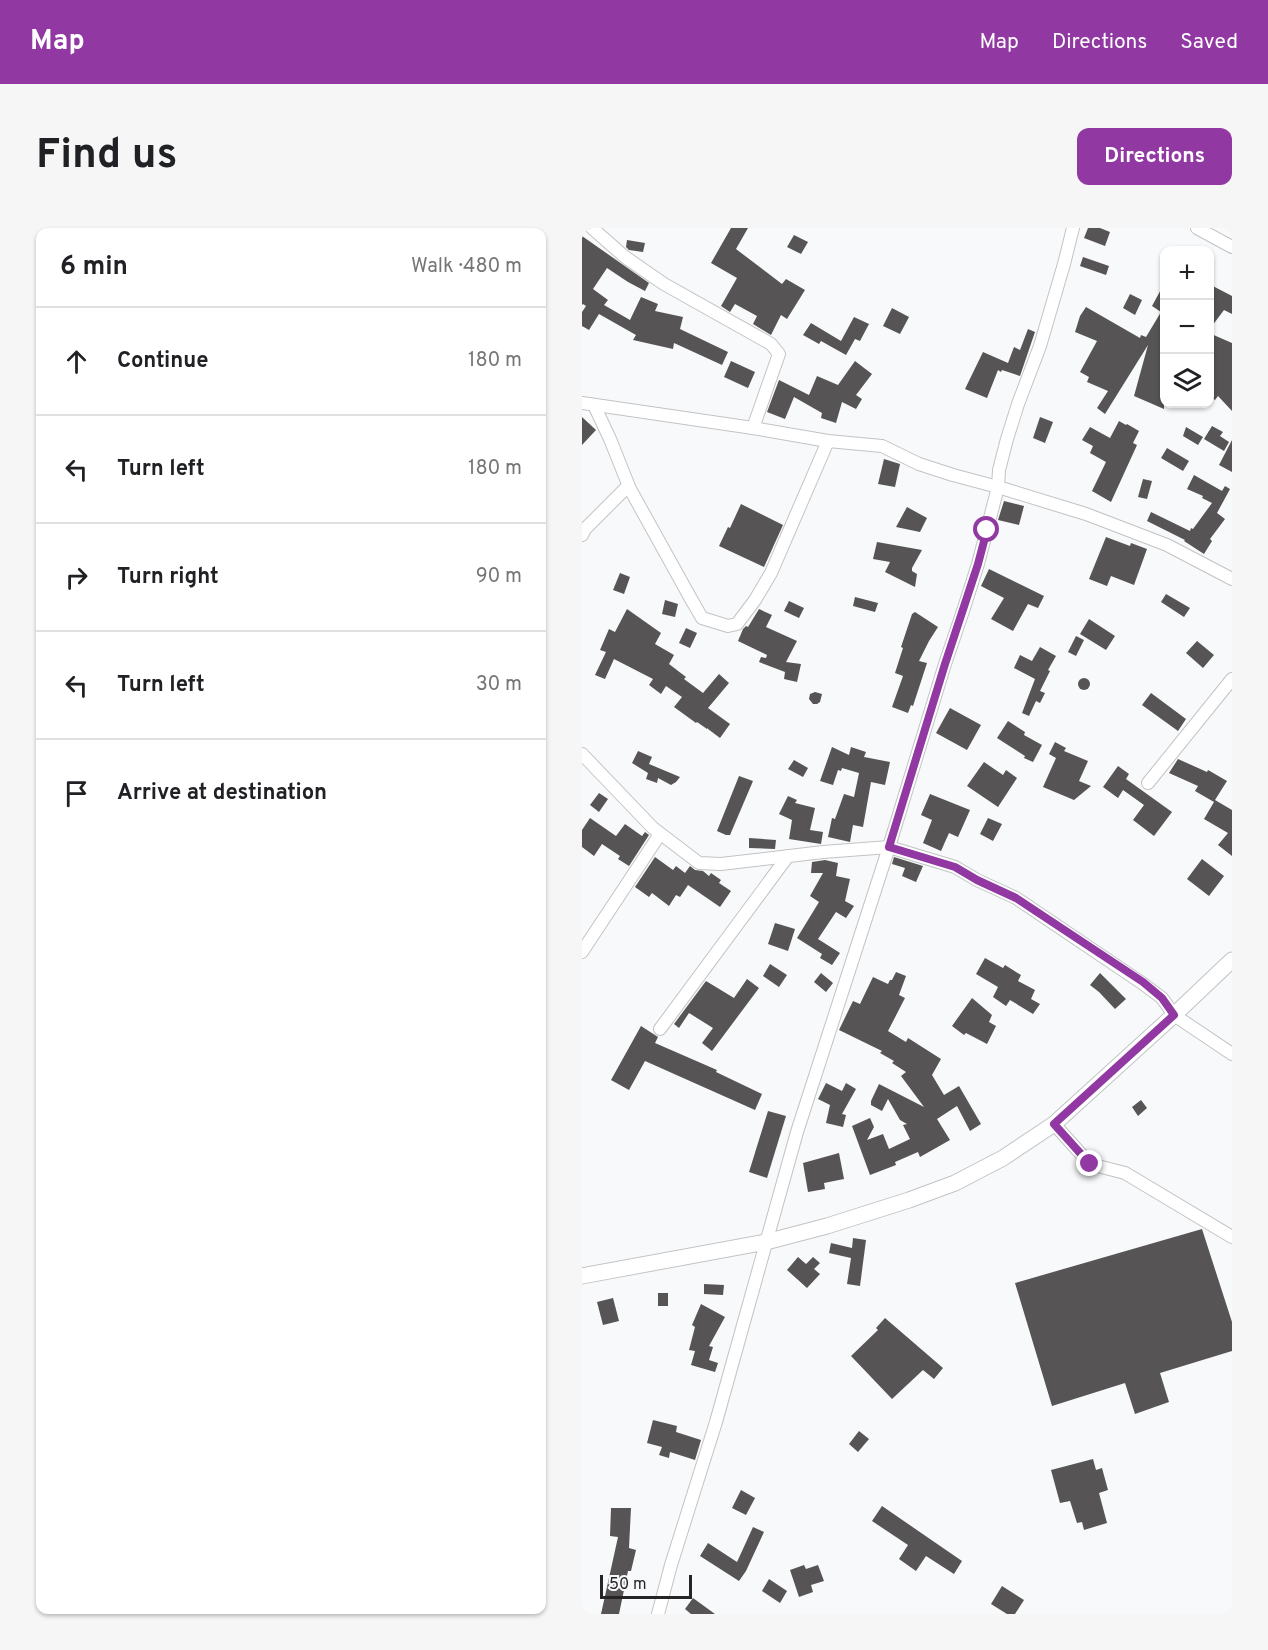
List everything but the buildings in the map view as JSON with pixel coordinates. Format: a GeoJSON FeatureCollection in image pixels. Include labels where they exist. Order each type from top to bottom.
{"type":"FeatureCollection","features":[{"type":"Feature","properties":{"kind":"main road"},"geometry":{"type":"LineString","coordinates":[[582,1276],[766,1242],[827,1226],[956,1183],[1003,1158],[1054,1124],[1232,960]]}},
{"type":"Feature","properties":{"kind":"street"},"geometry":{"type":"LineString","coordinates":[[592,228],[625,257],[664,284],[771,344],[779,354],[753,428]]}},
{"type":"Feature","properties":{"kind":"street"},"geometry":{"type":"LineString","coordinates":[[658,1614],[716,1422],[797,1132],[978,564],[998,487],[999,470],[1006,439],[1040,346],[1073,228]]}},
{"type":"Feature","properties":{"kind":"street"},"geometry":{"type":"LineString","coordinates":[[1197,228],[1232,247]]}},
{"type":"Feature","properties":{"kind":"street"},"geometry":{"type":"LineString","coordinates":[[588,404],[828,441],[882,446],[919,464],[1086,514],[1167,545],[1232,579]]}},
{"type":"Feature","properties":{"kind":"street"},"geometry":{"type":"LineString","coordinates":[[588,404],[610,439],[628,486],[702,618],[728,626],[737,624],[771,573],[828,441]]}},
{"type":"Feature","properties":{"kind":"street"},"geometry":{"type":"LineString","coordinates":[[582,535],[585,529],[628,486]]}},
{"type":"Feature","properties":{"kind":"street"},"geometry":{"type":"LineString","coordinates":[[1148,783],[1232,679]]}},
{"type":"Feature","properties":{"kind":"street"},"geometry":{"type":"LineString","coordinates":[[582,754],[653,828],[699,863],[721,864],[889,847],[955,867],[1016,898],[1143,982],[1162,998],[1174,1015],[1232,1054]]}},
{"type":"Feature","properties":{"kind":"street"},"geometry":{"type":"LineString","coordinates":[[582,952],[660,834]]}},
{"type":"Feature","properties":{"kind":"street"},"geometry":{"type":"LineString","coordinates":[[660,1029],[788,856]]}},
{"type":"Feature","properties":{"kind":"street"},"geometry":{"type":"LineString","coordinates":[[1054,1124],[1090,1164],[1125,1173],[1232,1237]]}},
{"type":"Feature","properties":{"kind":"route"},"geometry":{"type":"LineString","coordinates":[[987,530],[889,847],[955,867],[1016,898],[1143,982],[1162,998],[1174,1015],[1054,1124],[1090,1164]]}}]}
